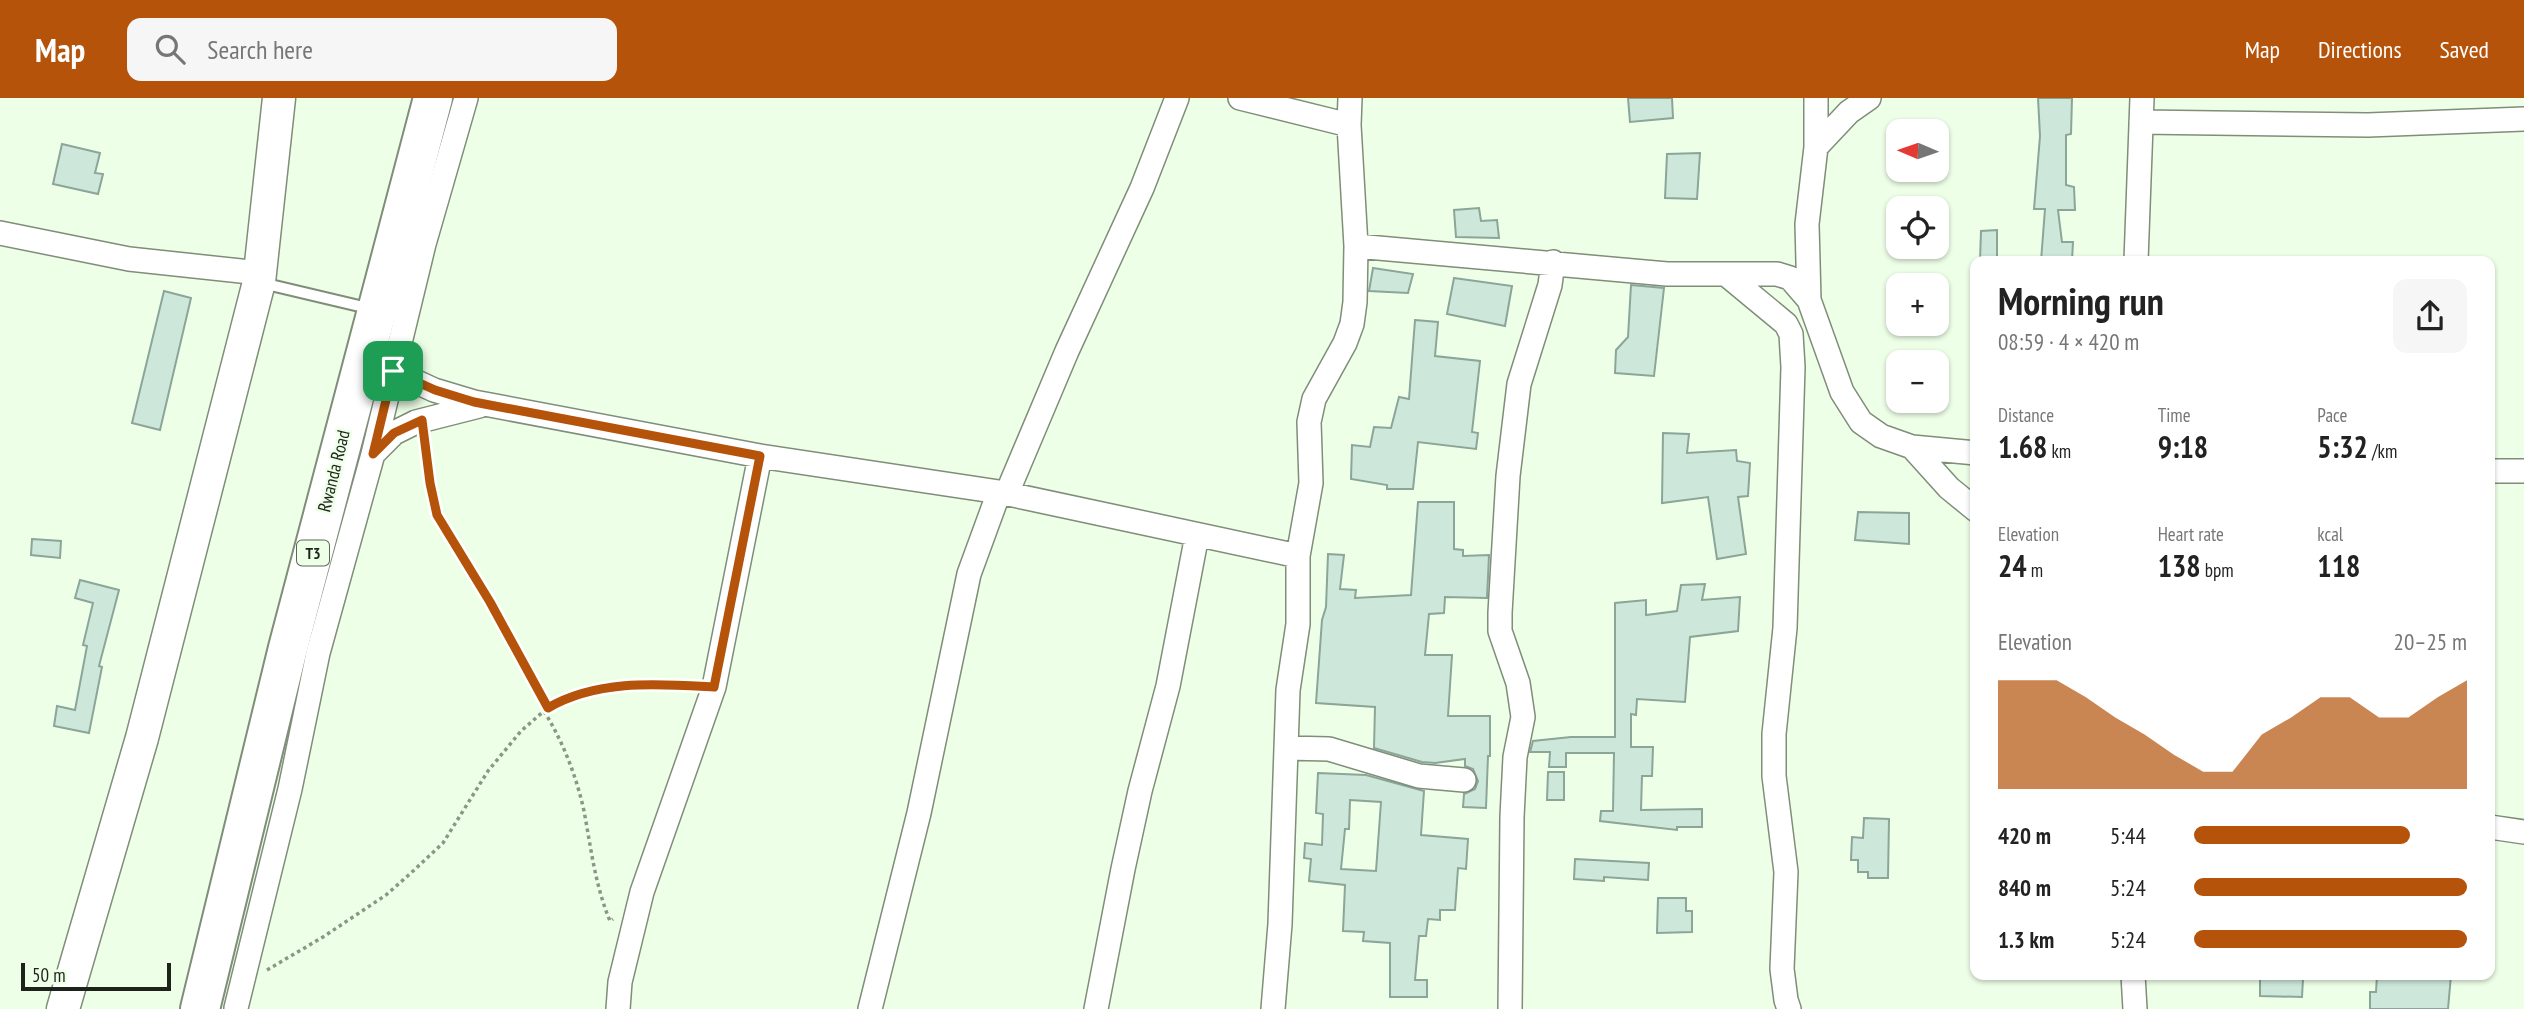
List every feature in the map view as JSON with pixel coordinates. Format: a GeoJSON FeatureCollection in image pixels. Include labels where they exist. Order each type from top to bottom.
{"type":"FeatureCollection","features":[{"type":"Feature","properties":{"kind":"highway","name":"Rwanda Road"},"geometry":{"type":"LineString","coordinates":[[224,1003],[288,648],[433,98]]}},
{"type":"Feature","properties":{"kind":"street"},"geometry":{"type":"LineString","coordinates":[[63,1009],[142,738],[260,278],[279,98]]}},
{"type":"Feature","properties":{"kind":"street"},"geometry":{"type":"LineString","coordinates":[[224,1003],[290,789],[318,653],[373,454],[424,244],[466,98]]}},
{"type":"Feature","properties":{"kind":"street"},"geometry":{"type":"LineString","coordinates":[[870,1009],[919,813],[969,574],[1003,493],[1142,188],[1177,98]]}},
{"type":"Feature","properties":{"kind":"street"},"geometry":{"type":"LineString","coordinates":[[1240,98],[1349,125]]}},
{"type":"Feature","properties":{"kind":"street"},"geometry":{"type":"LineString","coordinates":[[1273,1009],[1280,924],[1288,690],[1298,624],[1298,556],[1311,483],[1309,422],[1314,399],[1345,343],[1352,324],[1355,302],[1356,246],[1350,98]]}},
{"type":"Feature","properties":{"kind":"street"},"geometry":{"type":"LineString","coordinates":[[1816,98],[1816,147],[1807,224],[1809,300],[1842,392],[1861,422],[1881,436],[1912,447],[1970,452]]}},
{"type":"Feature","properties":{"kind":"street"},"geometry":{"type":"LineString","coordinates":[[1816,147],[1849,112],[1869,98]]}},
{"type":"Feature","properties":{"kind":"street"},"geometry":{"type":"LineString","coordinates":[[2136,256],[2142,98]]}},
{"type":"Feature","properties":{"kind":"street"},"geometry":{"type":"LineString","coordinates":[[2141,121],[2368,125],[2524,119]]}},
{"type":"Feature","properties":{"kind":"street"},"geometry":{"type":"LineString","coordinates":[[0,233],[129,258],[260,278]]}},
{"type":"Feature","properties":{"kind":"street"},"geometry":{"type":"LineString","coordinates":[[1356,246],[1667,274],[1777,274],[1790,278],[1809,300]]}},
{"type":"Feature","properties":{"kind":"street"},"geometry":{"type":"LineString","coordinates":[[1510,1009],[1512,817],[1522,717],[1518,683],[1500,631],[1500,599],[1508,477],[1519,384],[1550,285],[1553,262]]}},
{"type":"Feature","properties":{"kind":"street"},"geometry":{"type":"LineString","coordinates":[[1728,276],[1780,318],[1791,334],[1793,367],[1785,628],[1773,734],[1774,776],[1786,872],[1782,969],[1789,1009]]}},
{"type":"Feature","properties":{"kind":"street"},"geometry":{"type":"LineString","coordinates":[[393,371],[435,390],[486,404],[760,456],[1003,493],[1298,556]]}},
{"type":"Feature","properties":{"kind":"street"},"geometry":{"type":"LineString","coordinates":[[373,454],[394,433],[422,420],[486,404]]}},
{"type":"Feature","properties":{"kind":"street"},"geometry":{"type":"LineString","coordinates":[[1912,447],[1949,488],[1970,505]]}},
{"type":"Feature","properties":{"kind":"street"},"geometry":{"type":"LineString","coordinates":[[618,1009],[620,982],[642,892],[714,687],[760,456]]}},
{"type":"Feature","properties":{"kind":"street"},"geometry":{"type":"LineString","coordinates":[[2495,471],[2524,471]]}},
{"type":"Feature","properties":{"kind":"street"},"geometry":{"type":"LineString","coordinates":[[1096,1009],[1140,790],[1168,685],[1197,535]]}},
{"type":"Feature","properties":{"kind":"street"},"geometry":{"type":"LineString","coordinates":[[1286,748],[1329,749],[1419,776],[1464,780]]}},
{"type":"Feature","properties":{"kind":"street"},"geometry":{"type":"LineString","coordinates":[[2495,828],[2524,832]]}},
{"type":"Feature","properties":{"kind":"street"},"geometry":{"type":"LineString","coordinates":[[2133,980],[2135,1009]]}},
{"type":"Feature","properties":{"kind":"lane"},"geometry":{"type":"LineString","coordinates":[[260,278],[375,310]]}},
{"type":"Feature","properties":{"kind":"path"},"geometry":{"type":"LineString","coordinates":[[422,420],[431,492],[437,515],[490,602],[559,734],[573,768],[601,899],[610,921],[642,892]]}},
{"type":"Feature","properties":{"kind":"path"},"geometry":{"type":"LineString","coordinates":[[224,1003],[386,895],[411,873],[443,843],[488,771],[521,732],[546,709],[568,696],[617,686],[655,684],[714,687]]}},
{"type":"Feature","properties":{"kind":"building"},"geometry":{"type":"Polygon","coordinates":[[[1628,98],[1672,98],[1673,118],[1630,122],[1628,98]]]}},
{"type":"Feature","properties":{"kind":"building"},"geometry":{"type":"Polygon","coordinates":[[[2038,98],[2072,98],[2071,134],[2066,135],[2066,185],[2074,187],[2075,210],[2058,210],[2062,242],[2073,242],[2072,256],[2041,256],[2045,209],[2034,209],[2040,136],[2038,98]]]}},
{"type":"Feature","properties":{"kind":"building"},"geometry":{"type":"Polygon","coordinates":[[[62,144],[100,153],[95,173],[103,174],[98,194],[53,184],[62,144]]]}},
{"type":"Feature","properties":{"kind":"building"},"geometry":{"type":"Polygon","coordinates":[[[1700,153],[1697,199],[1665,198],[1667,154],[1700,153]]]}},
{"type":"Feature","properties":{"kind":"building"},"geometry":{"type":"Polygon","coordinates":[[[1479,208],[1481,221],[1497,220],[1499,238],[1456,237],[1454,210],[1479,208]]]}},
{"type":"Feature","properties":{"kind":"building"},"geometry":{"type":"Polygon","coordinates":[[[1997,230],[1997,256],[1980,256],[1981,231],[1997,230]]]}},
{"type":"Feature","properties":{"kind":"building"},"geometry":{"type":"Polygon","coordinates":[[[1373,268],[1413,274],[1408,293],[1369,291],[1373,268]]]}},
{"type":"Feature","properties":{"kind":"building"},"geometry":{"type":"Polygon","coordinates":[[[1454,278],[1512,286],[1505,326],[1447,314],[1454,278]]]}},
{"type":"Feature","properties":{"kind":"building"},"geometry":{"type":"Polygon","coordinates":[[[1631,285],[1664,288],[1654,376],[1615,373],[1616,350],[1628,337],[1631,285]]]}},
{"type":"Feature","properties":{"kind":"building"},"geometry":{"type":"Polygon","coordinates":[[[164,291],[191,298],[160,430],[132,423],[164,291]]]}},
{"type":"Feature","properties":{"kind":"building"},"geometry":{"type":"Polygon","coordinates":[[[1415,320],[1438,322],[1435,356],[1480,361],[1472,432],[1478,433],[1476,449],[1418,442],[1413,489],[1387,489],[1387,485],[1351,479],[1352,445],[1370,447],[1374,427],[1391,428],[1399,397],[1409,399],[1415,320]]]}},
{"type":"Feature","properties":{"kind":"building"},"geometry":{"type":"Polygon","coordinates":[[[1663,433],[1689,434],[1687,453],[1736,450],[1737,461],[1750,463],[1748,496],[1738,497],[1746,554],[1717,559],[1708,497],[1662,503],[1663,433]]]}},
{"type":"Feature","properties":{"kind":"building"},"geometry":{"type":"Polygon","coordinates":[[[1418,502],[1454,502],[1454,549],[1463,550],[1463,556],[1489,555],[1487,598],[1445,597],[1444,613],[1429,614],[1425,655],[1452,655],[1448,716],[1490,716],[1486,808],[1463,807],[1464,794],[1475,789],[1478,781],[1473,769],[1465,766],[1465,759],[1422,762],[1374,748],[1375,707],[1316,703],[1322,620],[1326,607],[1328,554],[1344,555],[1340,589],[1356,590],[1355,598],[1411,595],[1418,502]]]}},
{"type":"Feature","properties":{"kind":"building"},"geometry":{"type":"Polygon","coordinates":[[[1858,512],[1909,513],[1909,544],[1855,540],[1858,512]]]}},
{"type":"Feature","properties":{"kind":"building"},"geometry":{"type":"Polygon","coordinates":[[[32,539],[61,541],[60,558],[31,555],[32,539]]]}},
{"type":"Feature","properties":{"kind":"building"},"geometry":{"type":"Polygon","coordinates":[[[80,580],[119,590],[99,666],[102,667],[89,733],[54,726],[57,706],[75,710],[87,646],[83,645],[93,603],[75,598],[80,580]]]}},
{"type":"Feature","properties":{"kind":"building"},"geometry":{"type":"Polygon","coordinates":[[[1705,584],[1702,600],[1740,597],[1738,631],[1690,637],[1685,702],[1637,699],[1636,715],[1631,714],[1631,747],[1653,747],[1652,776],[1642,776],[1641,810],[1702,809],[1702,827],[1677,827],[1677,830],[1600,821],[1601,811],[1613,811],[1614,753],[1566,753],[1566,767],[1549,767],[1550,752],[1530,752],[1533,741],[1571,737],[1615,737],[1615,603],[1646,600],[1646,615],[1677,611],[1681,585],[1705,584]]]}},
{"type":"Feature","properties":{"kind":"building"},"geometry":{"type":"Polygon","coordinates":[[[1548,772],[1564,772],[1564,800],[1547,800],[1548,772]]]}},
{"type":"Feature","properties":{"kind":"building"},"geometry":{"type":"Polygon","coordinates":[[[1318,773],[1366,775],[1424,791],[1421,835],[1468,839],[1466,869],[1458,868],[1455,910],[1440,910],[1440,920],[1428,919],[1426,936],[1419,936],[1415,980],[1427,980],[1427,997],[1390,997],[1390,943],[1363,941],[1364,932],[1343,931],[1345,885],[1309,881],[1311,859],[1304,858],[1305,843],[1322,845],[1323,814],[1316,813],[1318,773]],[[1350,800],[1349,829],[1345,829],[1341,869],[1376,871],[1381,802],[1350,800]]]}},
{"type":"Feature","properties":{"kind":"building"},"geometry":{"type":"Polygon","coordinates":[[[1864,818],[1889,819],[1888,878],[1868,878],[1868,872],[1858,872],[1858,860],[1851,860],[1852,837],[1863,838],[1864,818]]]}},
{"type":"Feature","properties":{"kind":"building"},"geometry":{"type":"Polygon","coordinates":[[[1575,859],[1649,863],[1648,880],[1604,877],[1604,881],[1574,879],[1575,859]]]}},
{"type":"Feature","properties":{"kind":"building"},"geometry":{"type":"Polygon","coordinates":[[[1658,898],[1686,898],[1686,911],[1692,911],[1692,932],[1657,933],[1658,898]]]}},
{"type":"Feature","properties":{"kind":"building"},"geometry":{"type":"Polygon","coordinates":[[[2260,980],[2303,980],[2302,997],[2260,996],[2260,980]]]}},
{"type":"Feature","properties":{"kind":"building"},"geometry":{"type":"Polygon","coordinates":[[[2377,980],[2451,980],[2448,1009],[2370,1009],[2370,992],[2376,992],[2377,980]]]}},
{"type":"Feature","properties":{"kind":"route"},"geometry":{"type":"LineString","coordinates":[[393,371],[435,390],[474,402],[760,456],[714,687],[655,684],[617,686],[568,696],[548,708],[490,602],[437,515],[432,500],[422,420],[394,433],[373,454],[393,371]]}}]}
